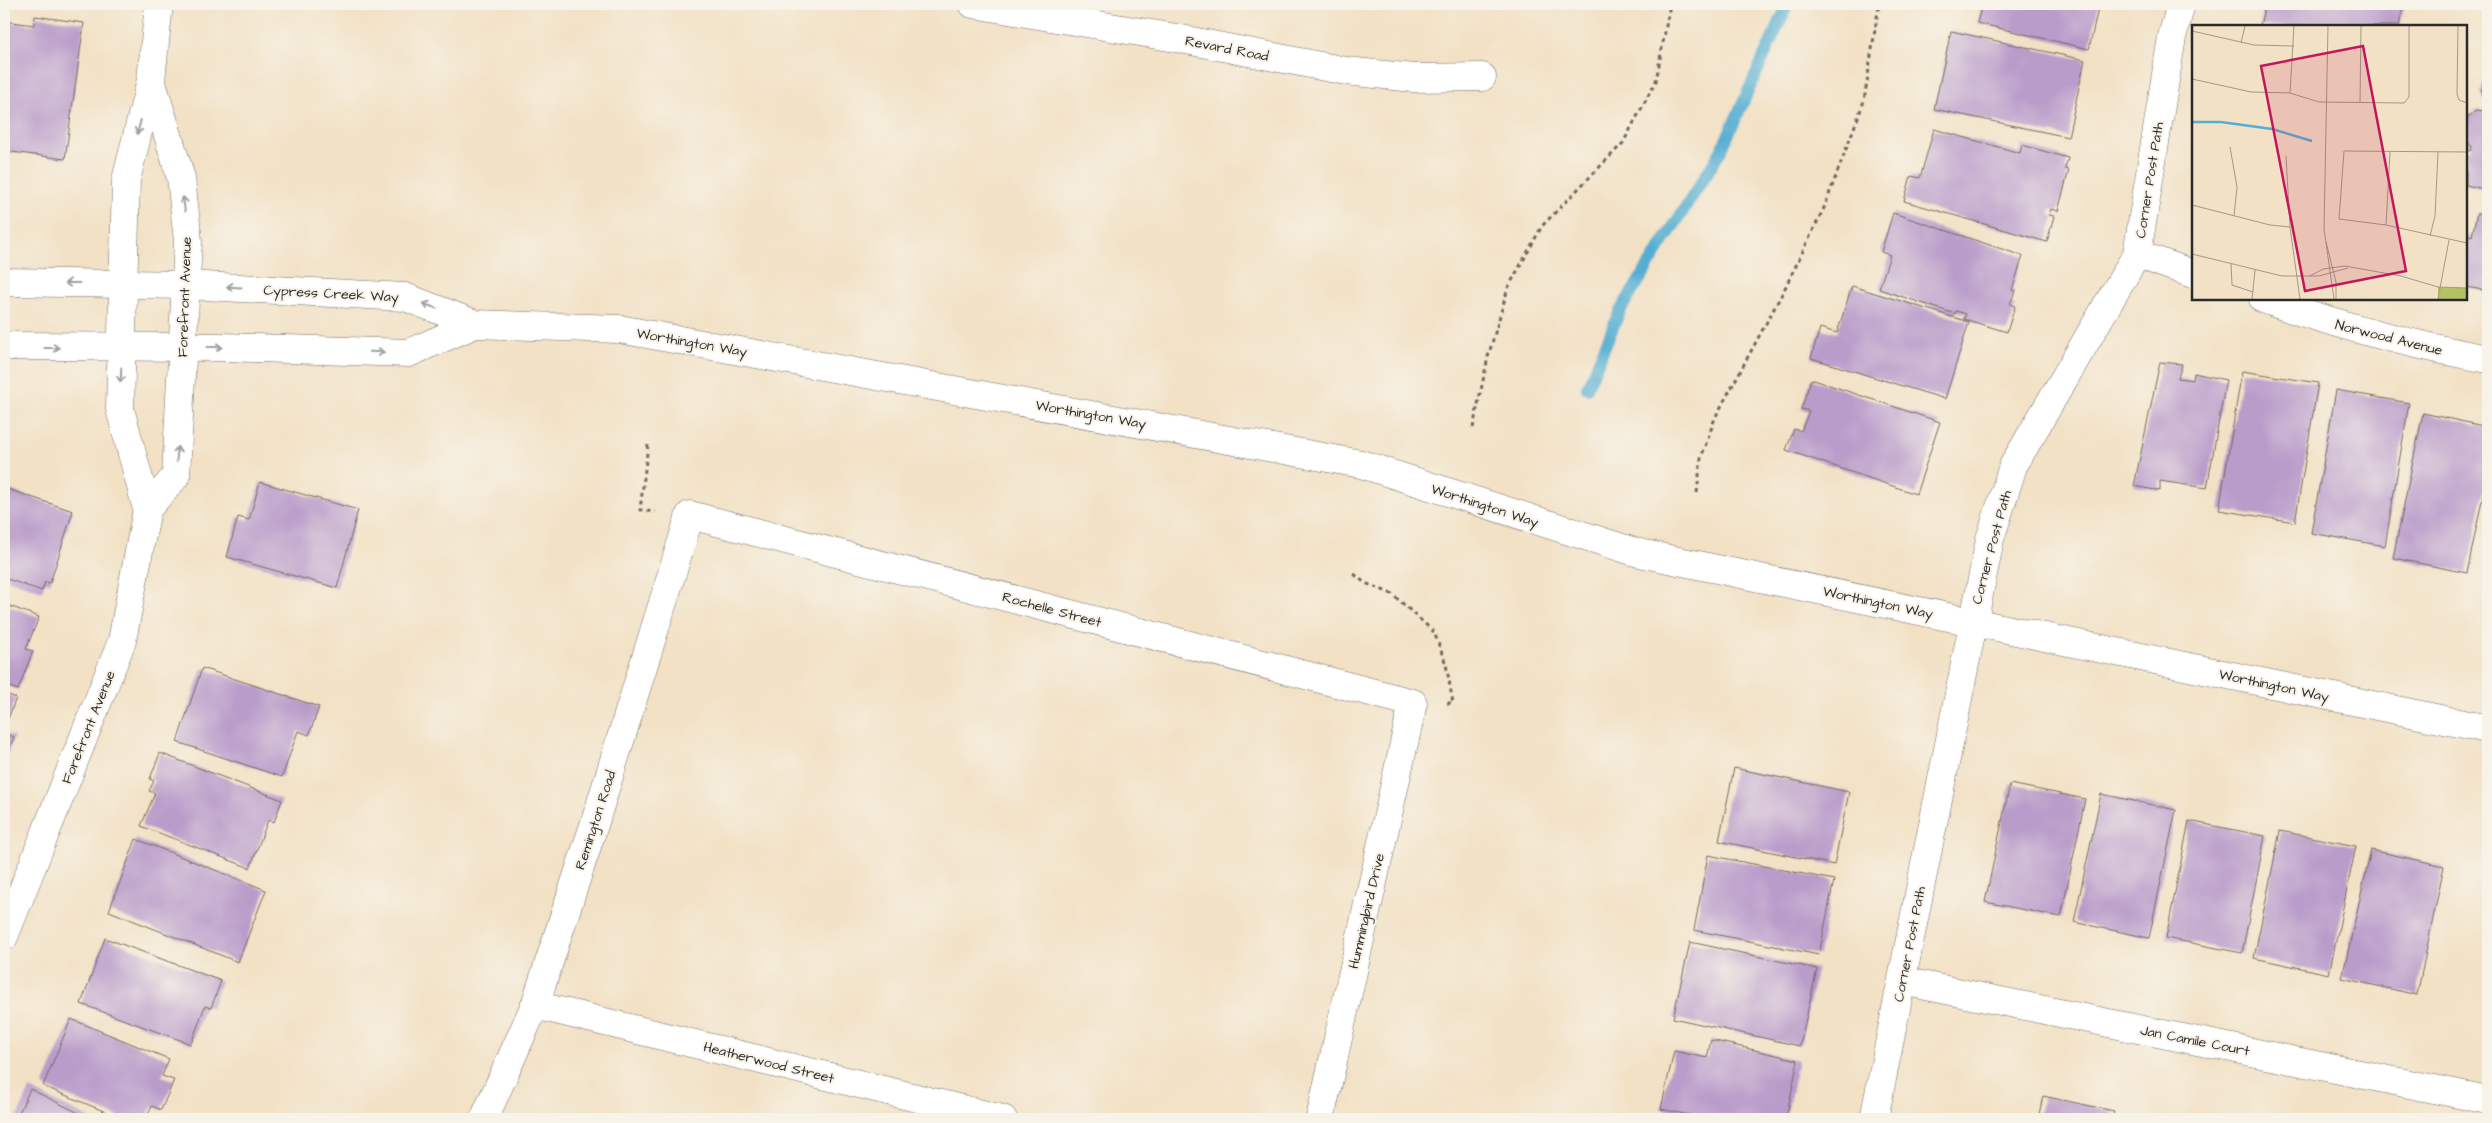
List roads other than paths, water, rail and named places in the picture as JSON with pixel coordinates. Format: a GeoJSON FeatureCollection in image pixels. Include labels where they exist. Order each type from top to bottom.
{"type":"FeatureCollection","features":[{"type":"Feature","properties":{"kind":"street","name":"Forefront Avenue"},"geometry":{"type":"LineString","coordinates":[[4,937],[122,641],[147,509],[120,409],[126,180],[150,80],[159,4]]}},
{"type":"Feature","properties":{"kind":"street","name":"Revard Road"},"geometry":{"type":"LineString","coordinates":[[972,4],[1167,36],[1346,71],[1414,78],[1482,77]]}},
{"type":"Feature","properties":{"kind":"street","name":"Corner Post Path"},"geometry":{"type":"LineString","coordinates":[[1874,1119],[1986,552],[2013,466],[2138,254],[2172,38],[2181,4]]}},
{"type":"Feature","properties":{"kind":"street","name":"Forefront Avenue"},"geometry":{"type":"LineString","coordinates":[[147,509],[176,476],[188,241],[181,178],[150,80]]}},
{"type":"Feature","properties":{"kind":"street"},"geometry":{"type":"LineString","coordinates":[[2138,254],[2192,274]]}},
{"type":"Feature","properties":{"kind":"street","name":"Cypress Creek Way"},"geometry":{"type":"LineString","coordinates":[[4,282],[186,285],[405,297],[475,324]]}},
{"type":"Feature","properties":{"kind":"street","name":"Norwood Avenue"},"geometry":{"type":"LineString","coordinates":[[2266,300],[2321,319],[2438,350],[2488,359]]}},
{"type":"Feature","properties":{"kind":"street"},"geometry":{"type":"LineString","coordinates":[[4,346],[182,347],[409,353],[475,324]]}},
{"type":"Feature","properties":{"kind":"street","name":"Worthington Way"},"geometry":{"type":"LineString","coordinates":[[475,324],[619,329],[1351,462],[1635,552],[2488,729]]}},
{"type":"Feature","properties":{"kind":"street","name":"Rochelle Street"},"geometry":{"type":"LineString","coordinates":[[690,515],[1413,703]]}},
{"type":"Feature","properties":{"kind":"street","name":"Remington Road"},"geometry":{"type":"LineString","coordinates":[[484,1119],[535,1005],[597,816],[690,515]]}},
{"type":"Feature","properties":{"kind":"street","name":"Hummingbird Drive"},"geometry":{"type":"LineString","coordinates":[[1320,1119],[1413,703]]}},
{"type":"Feature","properties":{"kind":"street","name":"Jan Camile Court"},"geometry":{"type":"LineString","coordinates":[[1902,981],[2488,1100]]}},
{"type":"Feature","properties":{"kind":"street","name":"Heatherwood Street"},"geometry":{"type":"LineString","coordinates":[[535,1005],[1003,1119]]}},
{"type":"Feature","properties":{"kind":"waterway"},"geometry":{"type":"LineString","coordinates":[[1587,388],[1620,311],[1721,151],[1788,4]]}}]}
